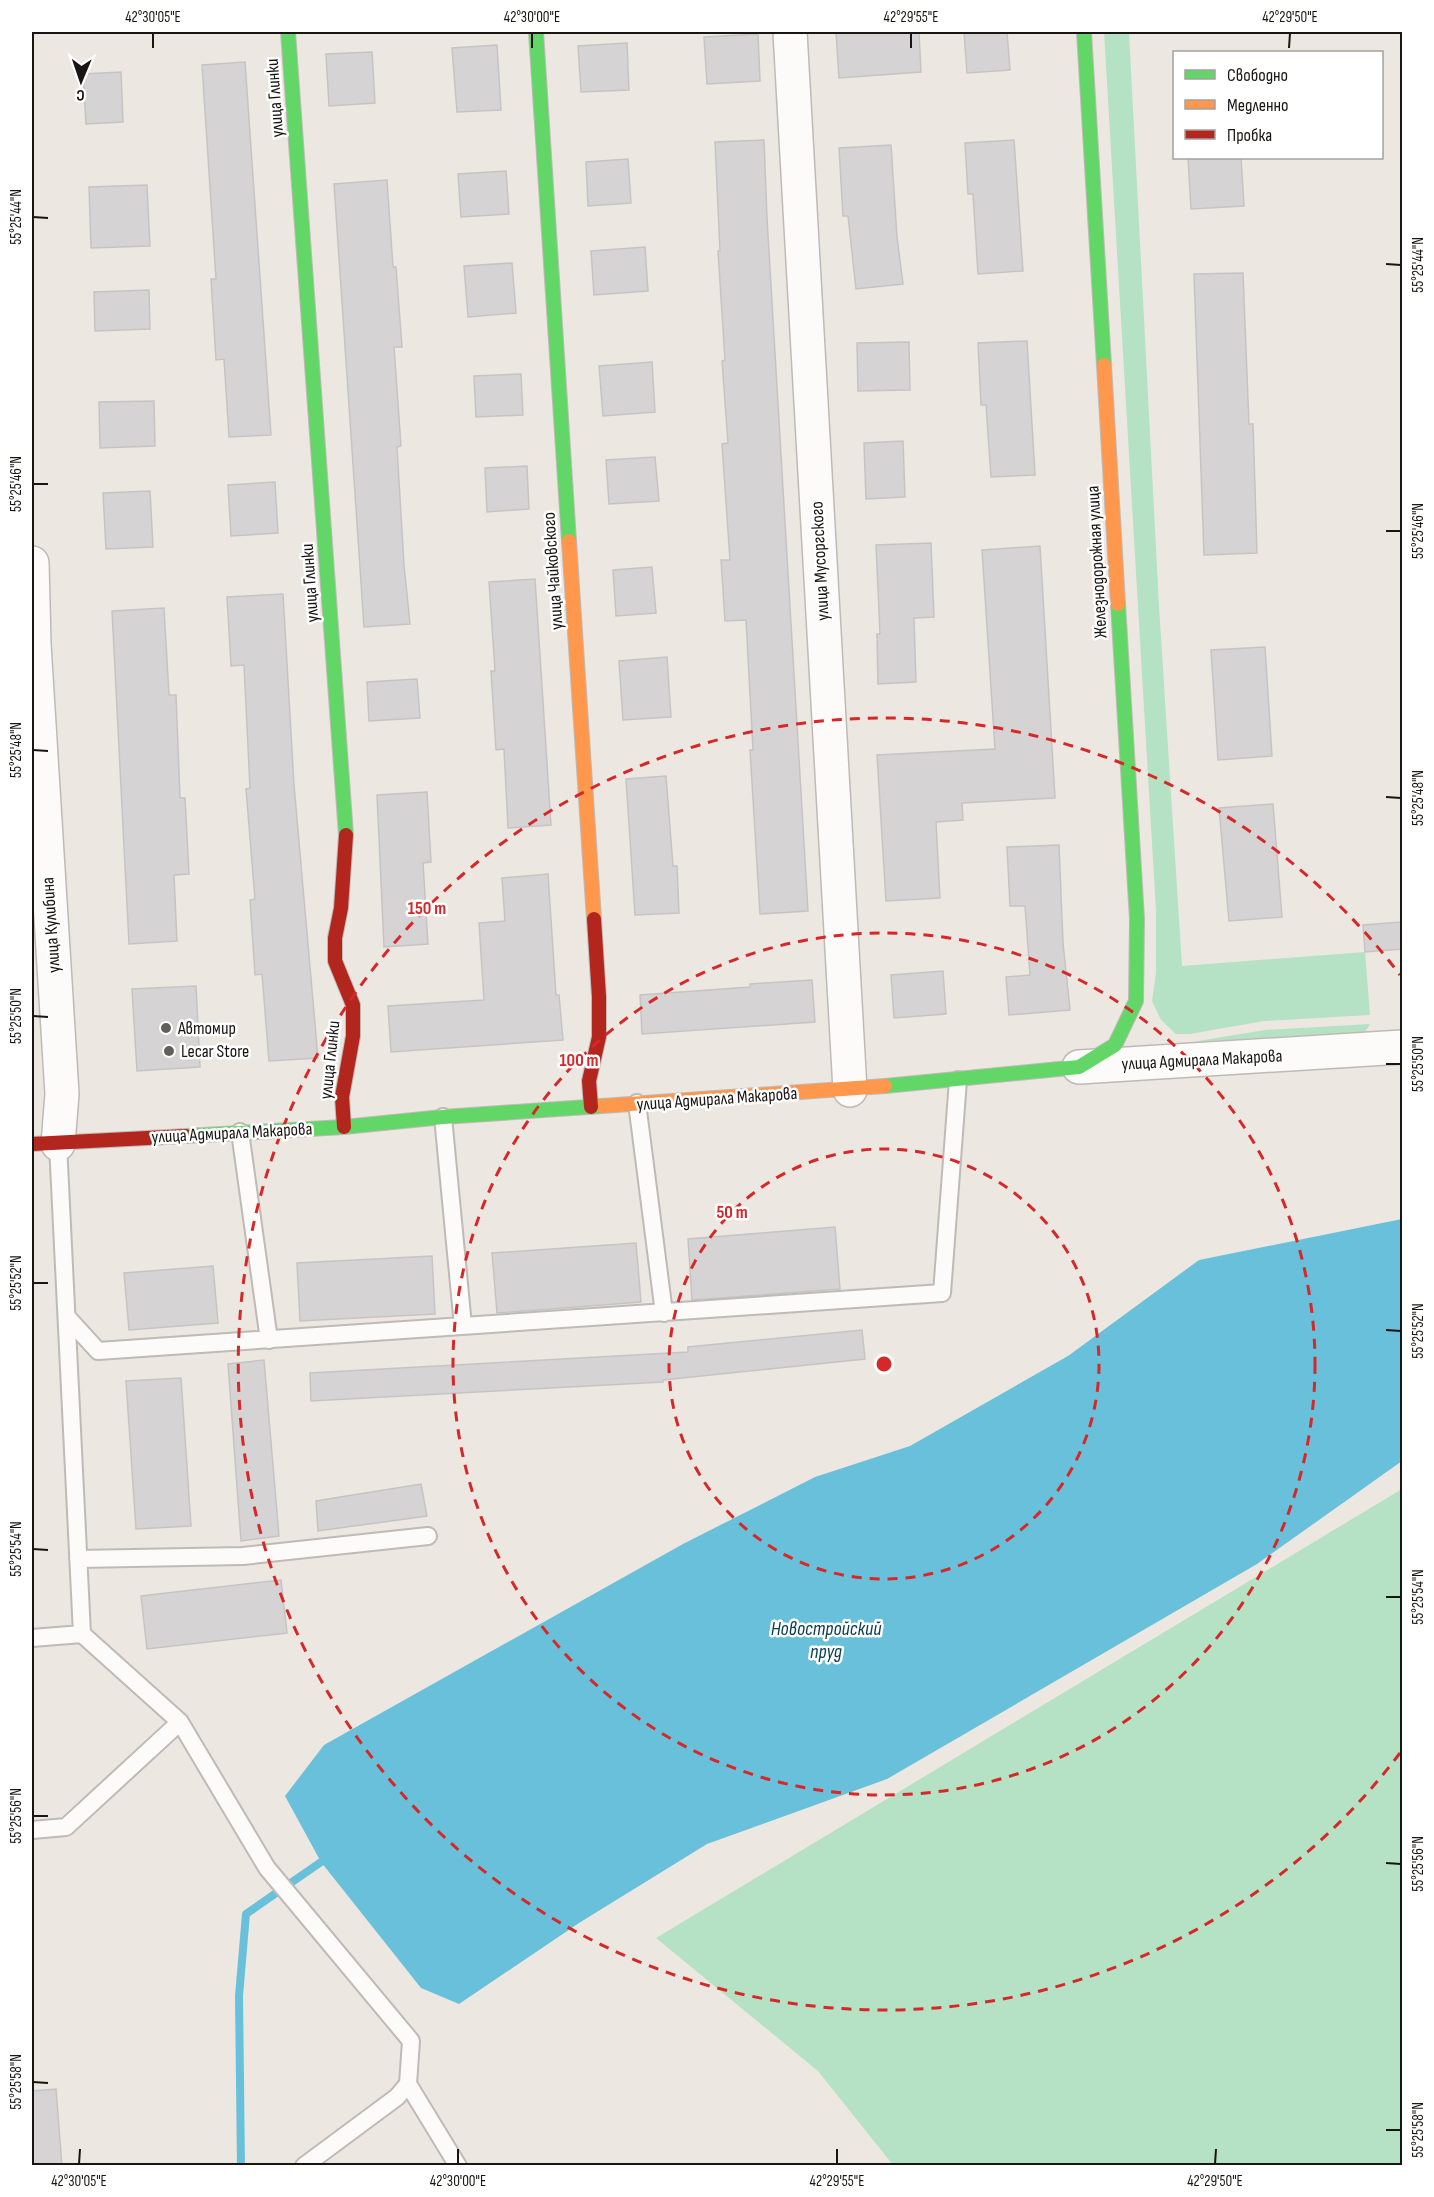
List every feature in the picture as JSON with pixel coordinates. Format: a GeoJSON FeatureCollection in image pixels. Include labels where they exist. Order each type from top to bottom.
{"type":"FeatureCollection","features":[{"type":"Feature","properties":{"kind":"street","name":"улица Глинки"},"geometry":{"type":"LineString","coordinates":[[288,32],[345,807],[346,842],[341,908],[335,938],[335,961],[353,1005],[353,1036],[342,1098],[344,1127]]}},
{"type":"Feature","properties":{"kind":"street","name":"улица Чайковского"},"geometry":{"type":"LineString","coordinates":[[536,32],[599,997],[599,1037],[589,1081],[591,1107]]}},
{"type":"Feature","properties":{"kind":"street","name":"улица Мусоргского"},"geometry":{"type":"LineString","coordinates":[[790,32],[850,1090]]}},
{"type":"Feature","properties":{"kind":"street","name":"Железнодорожная улица"},"geometry":{"type":"LineString","coordinates":[[1079,1067],[1115,1045],[1136,1001],[1137,918],[1084,32]]}},
{"type":"Feature","properties":{"kind":"street","name":"улица Кулибина"},"geometry":{"type":"LineString","coordinates":[[32,563],[33,645],[62,1094],[45,1144]]}},
{"type":"Feature","properties":{"kind":"street","name":"улица Адмирала Макарова"},"geometry":{"type":"LineString","coordinates":[[45,1144],[344,1127],[443,1117],[850,1090],[1079,1067],[1402,1047]]}},
{"type":"Feature","properties":{"kind":"lane"},"geometry":{"type":"LineString","coordinates":[[67,1317],[98,1351],[942,1293],[958,1080]]}},
{"type":"Feature","properties":{"kind":"lane"},"geometry":{"type":"LineString","coordinates":[[637,1103],[664,1312]]}},
{"type":"Feature","properties":{"kind":"lane"},"geometry":{"type":"LineString","coordinates":[[443,1117],[463,1326]]}},
{"type":"Feature","properties":{"kind":"lane"},"geometry":{"type":"LineString","coordinates":[[240,1132],[269,1340]]}},
{"type":"Feature","properties":{"kind":"lane"},"geometry":{"type":"LineString","coordinates":[[45,1144],[67,1317],[82,1634],[180,1722],[267,1868],[411,2041],[408,2084],[458,2166]]}},
{"type":"Feature","properties":{"kind":"lane"},"geometry":{"type":"LineString","coordinates":[[78,1559],[243,1556],[428,1536]]}},
{"type":"Feature","properties":{"kind":"lane"},"geometry":{"type":"LineString","coordinates":[[32,1638],[82,1634]]}},
{"type":"Feature","properties":{"kind":"lane"},"geometry":{"type":"LineString","coordinates":[[32,1830],[66,1827],[180,1722]]}},
{"type":"Feature","properties":{"kind":"lane"},"geometry":{"type":"LineString","coordinates":[[304,2166],[397,2097],[408,2084]]}},
{"type":"Feature","properties":{"kind":"green space"},"geometry":{"type":"Polygon","coordinates":[[[1104,32],[1129,32],[1159,606],[1182,966],[1365,952],[1370,1015],[1264,1021],[1190,1034],[1176,1034],[1161,1020],[1152,1001],[1156,972],[1156,911],[1104,32]]]}},
{"type":"Feature","properties":{"kind":"green space"},"geometry":{"type":"Polygon","coordinates":[[[1370,1024],[1365,1032],[1192,1042],[1265,1030],[1370,1024]]]}},
{"type":"Feature","properties":{"kind":"green space"},"geometry":{"type":"Polygon","coordinates":[[[1402,1489],[1402,2165],[893,2165],[818,2071],[656,1938],[1402,1489]]]}},
{"type":"Feature","properties":{"kind":"water","name":"Новостройский пруд"},"geometry":{"type":"Polygon","coordinates":[[[1402,1219],[1402,1461],[1257,1564],[887,1779],[707,1844],[579,1923],[459,2004],[421,1988],[321,1862],[285,1796],[324,1745],[683,1544],[815,1477],[910,1446],[1068,1356],[1199,1260],[1402,1219]]]}},
{"type":"Feature","properties":{"kind":"building"},"geometry":{"type":"Polygon","coordinates":[[[836,32],[919,32],[921,72],[839,78],[836,32]]]}},
{"type":"Feature","properties":{"kind":"building"},"geometry":{"type":"Polygon","coordinates":[[[964,32],[1007,32],[1010,70],[967,73],[964,32]]]}},
{"type":"Feature","properties":{"kind":"building"},"geometry":{"type":"Polygon","coordinates":[[[758,34],[760,81],[707,84],[704,37],[758,34]]]}},
{"type":"Feature","properties":{"kind":"building"},"geometry":{"type":"Polygon","coordinates":[[[627,43],[629,90],[581,92],[578,46],[627,43]]]}},
{"type":"Feature","properties":{"kind":"building"},"geometry":{"type":"Polygon","coordinates":[[[497,45],[501,110],[457,112],[452,48],[497,45]]]}},
{"type":"Feature","properties":{"kind":"building"},"geometry":{"type":"Polygon","coordinates":[[[372,52],[375,103],[329,106],[326,54],[372,52]]]}},
{"type":"Feature","properties":{"kind":"building"},"geometry":{"type":"Polygon","coordinates":[[[245,62],[271,435],[229,437],[224,359],[216,360],[211,279],[216,279],[202,65],[245,62]]]}},
{"type":"Feature","properties":{"kind":"building"},"geometry":{"type":"Polygon","coordinates":[[[121,72],[123,122],[86,124],[83,74],[121,72]]]}},
{"type":"Feature","properties":{"kind":"building"},"geometry":{"type":"Polygon","coordinates":[[[764,140],[808,911],[760,914],[750,750],[753,750],[746,620],[725,621],[721,560],[730,560],[722,444],[728,443],[722,361],[725,360],[718,251],[720,251],[715,142],[764,140]]]}},
{"type":"Feature","properties":{"kind":"building"},"geometry":{"type":"Polygon","coordinates":[[[1014,140],[1023,271],[978,274],[973,194],[968,194],[965,143],[1014,140]]]}},
{"type":"Feature","properties":{"kind":"building"},"geometry":{"type":"Polygon","coordinates":[[[891,145],[897,237],[903,284],[856,289],[848,216],[843,216],[839,148],[891,145]]]}},
{"type":"Feature","properties":{"kind":"building"},"geometry":{"type":"Polygon","coordinates":[[[628,159],[631,203],[588,206],[586,162],[628,159]]]}},
{"type":"Feature","properties":{"kind":"building"},"geometry":{"type":"Polygon","coordinates":[[[1188,159],[1241,159],[1244,206],[1191,209],[1188,159]]]}},
{"type":"Feature","properties":{"kind":"building"},"geometry":{"type":"Polygon","coordinates":[[[506,171],[509,214],[461,217],[458,174],[506,171]]]}},
{"type":"Feature","properties":{"kind":"building"},"geometry":{"type":"Polygon","coordinates":[[[387,180],[393,267],[396,267],[402,347],[394,347],[401,446],[397,447],[410,624],[364,627],[334,184],[387,180]]]}},
{"type":"Feature","properties":{"kind":"building"},"geometry":{"type":"Polygon","coordinates":[[[147,185],[150,246],[91,248],[89,187],[147,185]]]}},
{"type":"Feature","properties":{"kind":"building"},"geometry":{"type":"Polygon","coordinates":[[[645,247],[648,291],[594,295],[591,251],[645,247]]]}},
{"type":"Feature","properties":{"kind":"building"},"geometry":{"type":"Polygon","coordinates":[[[512,263],[516,313],[468,317],[464,266],[512,263]]]}},
{"type":"Feature","properties":{"kind":"building"},"geometry":{"type":"Polygon","coordinates":[[[1243,273],[1249,424],[1253,424],[1257,553],[1204,555],[1194,274],[1243,273]]]}},
{"type":"Feature","properties":{"kind":"building"},"geometry":{"type":"Polygon","coordinates":[[[149,290],[150,329],[95,331],[94,292],[149,290]]]}},
{"type":"Feature","properties":{"kind":"building"},"geometry":{"type":"Polygon","coordinates":[[[1027,341],[1035,475],[991,477],[986,405],[981,405],[978,343],[1027,341]]]}},
{"type":"Feature","properties":{"kind":"building"},"geometry":{"type":"Polygon","coordinates":[[[909,342],[910,390],[858,391],[857,343],[909,342]]]}},
{"type":"Feature","properties":{"kind":"building"},"geometry":{"type":"Polygon","coordinates":[[[652,362],[655,412],[603,416],[599,366],[652,362]]]}},
{"type":"Feature","properties":{"kind":"building"},"geometry":{"type":"Polygon","coordinates":[[[521,374],[523,415],[476,417],[474,376],[521,374]]]}},
{"type":"Feature","properties":{"kind":"building"},"geometry":{"type":"Polygon","coordinates":[[[154,401],[155,446],[100,448],[99,402],[154,401]]]}},
{"type":"Feature","properties":{"kind":"building"},"geometry":{"type":"Polygon","coordinates":[[[903,441],[905,497],[866,499],[864,443],[903,441]]]}},
{"type":"Feature","properties":{"kind":"building"},"geometry":{"type":"Polygon","coordinates":[[[655,457],[659,501],[609,504],[606,460],[655,457]]]}},
{"type":"Feature","properties":{"kind":"building"},"geometry":{"type":"Polygon","coordinates":[[[527,466],[529,509],[487,512],[485,468],[527,466]]]}},
{"type":"Feature","properties":{"kind":"building"},"geometry":{"type":"Polygon","coordinates":[[[275,482],[278,533],[231,536],[228,485],[275,482]]]}},
{"type":"Feature","properties":{"kind":"building"},"geometry":{"type":"Polygon","coordinates":[[[150,491],[153,547],[106,549],[103,493],[150,491]]]}},
{"type":"Feature","properties":{"kind":"building"},"geometry":{"type":"Polygon","coordinates":[[[931,543],[934,617],[914,618],[916,682],[878,684],[877,634],[880,634],[876,545],[931,543]]]}},
{"type":"Feature","properties":{"kind":"building"},"geometry":{"type":"Polygon","coordinates":[[[1040,546],[1055,798],[962,803],[963,820],[936,822],[940,898],[886,901],[877,755],[995,749],[982,550],[1040,546]]]}},
{"type":"Feature","properties":{"kind":"building"},"geometry":{"type":"Polygon","coordinates":[[[652,567],[656,613],[616,616],[613,570],[652,567]]]}},
{"type":"Feature","properties":{"kind":"building"},"geometry":{"type":"Polygon","coordinates":[[[535,579],[551,825],[508,828],[504,749],[496,750],[491,671],[495,671],[489,582],[535,579]]]}},
{"type":"Feature","properties":{"kind":"building"},"geometry":{"type":"Polygon","coordinates":[[[283,594],[294,785],[318,1058],[269,1061],[262,974],[255,975],[250,900],[255,899],[246,789],[250,788],[244,665],[231,666],[227,597],[283,594]]]}},
{"type":"Feature","properties":{"kind":"building"},"geometry":{"type":"Polygon","coordinates":[[[164,608],[169,695],[176,695],[180,798],[185,798],[189,874],[174,875],[177,941],[129,944],[112,611],[164,608]]]}},
{"type":"Feature","properties":{"kind":"building"},"geometry":{"type":"Polygon","coordinates":[[[1265,647],[1272,756],[1218,760],[1211,650],[1265,647]]]}},
{"type":"Feature","properties":{"kind":"building"},"geometry":{"type":"Polygon","coordinates":[[[667,657],[671,717],[623,720],[619,661],[667,657]]]}},
{"type":"Feature","properties":{"kind":"building"},"geometry":{"type":"Polygon","coordinates":[[[417,679],[420,718],[369,721],[367,682],[417,679]]]}},
{"type":"Feature","properties":{"kind":"building"},"geometry":{"type":"Polygon","coordinates":[[[666,776],[673,866],[677,866],[679,913],[635,915],[626,779],[666,776]]]}},
{"type":"Feature","properties":{"kind":"building"},"geometry":{"type":"Polygon","coordinates":[[[427,792],[431,862],[423,863],[428,944],[384,947],[377,795],[427,792]]]}},
{"type":"Feature","properties":{"kind":"building"},"geometry":{"type":"Polygon","coordinates":[[[1273,804],[1282,917],[1229,921],[1219,808],[1273,804]]]}},
{"type":"Feature","properties":{"kind":"building"},"geometry":{"type":"Polygon","coordinates":[[[1059,845],[1063,943],[1070,1010],[1009,1015],[1006,977],[1030,975],[1025,906],[1010,906],[1007,847],[1059,845]]]}},
{"type":"Feature","properties":{"kind":"building"},"geometry":{"type":"Polygon","coordinates":[[[548,874],[556,995],[559,995],[563,1040],[391,1052],[388,1006],[484,1000],[479,923],[505,921],[502,878],[548,874]]]}},
{"type":"Feature","properties":{"kind":"building"},"geometry":{"type":"Polygon","coordinates":[[[1402,922],[1402,949],[1365,952],[1363,925],[1402,922]]]}},
{"type":"Feature","properties":{"kind":"building"},"geometry":{"type":"Polygon","coordinates":[[[943,971],[946,1014],[894,1018],[891,975],[943,971]]]}},
{"type":"Feature","properties":{"kind":"building"},"geometry":{"type":"Polygon","coordinates":[[[812,980],[815,1022],[642,1034],[640,995],[812,980]]]}},
{"type":"Feature","properties":{"kind":"building","name":"Автомир"},"geometry":{"type":"Polygon","coordinates":[[[196,986],[200,1067],[137,1071],[132,989],[196,986]]]}},
{"type":"Feature","properties":{"kind":"building"},"geometry":{"type":"Polygon","coordinates":[[[835,1227],[840,1289],[692,1300],[688,1239],[835,1227]]]}},
{"type":"Feature","properties":{"kind":"building"},"geometry":{"type":"Polygon","coordinates":[[[636,1243],[641,1302],[497,1313],[492,1253],[636,1243]]]}},
{"type":"Feature","properties":{"kind":"building"},"geometry":{"type":"Polygon","coordinates":[[[432,1256],[435,1314],[300,1321],[297,1263],[432,1256]]]}},
{"type":"Feature","properties":{"kind":"building"},"geometry":{"type":"Polygon","coordinates":[[[213,1266],[218,1323],[129,1330],[124,1273],[213,1266]]]}},
{"type":"Feature","properties":{"kind":"building"},"geometry":{"type":"Polygon","coordinates":[[[862,1330],[865,1359],[663,1380],[663,1382],[311,1401],[310,1373],[688,1352],[688,1347],[862,1330]]]}},
{"type":"Feature","properties":{"kind":"building"},"geometry":{"type":"Polygon","coordinates":[[[264,1360],[279,1536],[241,1541],[228,1364],[264,1360]]]}},
{"type":"Feature","properties":{"kind":"building"},"geometry":{"type":"Polygon","coordinates":[[[181,1378],[191,1526],[136,1529],[126,1381],[181,1378]]]}},
{"type":"Feature","properties":{"kind":"building"},"geometry":{"type":"Polygon","coordinates":[[[421,1484],[427,1516],[318,1531],[316,1501],[421,1484]]]}},
{"type":"Feature","properties":{"kind":"building"},"geometry":{"type":"Polygon","coordinates":[[[281,1580],[287,1633],[147,1649],[141,1596],[281,1580]]]}},
{"type":"Feature","properties":{"kind":"building"},"geometry":{"type":"Polygon","coordinates":[[[56,2089],[62,2166],[32,2166],[32,2091],[56,2089]]]}},
{"type":"Feature","properties":{"kind":"waterway"},"geometry":{"type":"LineString","coordinates":[[241,2166],[239,1996],[246,1914],[330,1858]]}},
{"type":"Feature","properties":{"kind":"traffic: fast"},"geometry":{"type":"LineString","coordinates":[[288,32],[346,835]]}},
{"type":"Feature","properties":{"kind":"traffic: fast"},"geometry":{"type":"LineString","coordinates":[[536,32],[569,541]]}},
{"type":"Feature","properties":{"kind":"traffic: fast"},"geometry":{"type":"LineString","coordinates":[[1084,32],[1104,365]]}},
{"type":"Feature","properties":{"kind":"traffic: fast"},"geometry":{"type":"LineString","coordinates":[[885,1086],[1079,1067],[1115,1045],[1136,1001],[1137,919],[1118,604]]}},
{"type":"Feature","properties":{"kind":"traffic: fast"},"geometry":{"type":"LineString","coordinates":[[186,1136],[344,1127],[443,1117],[602,1106]]}},
{"type":"Feature","properties":{"kind":"traffic: slow"},"geometry":{"type":"LineString","coordinates":[[1104,365],[1118,604]]}},
{"type":"Feature","properties":{"kind":"traffic: slow"},"geometry":{"type":"LineString","coordinates":[[569,541],[594,919]]}},
{"type":"Feature","properties":{"kind":"traffic: slow"},"geometry":{"type":"LineString","coordinates":[[602,1106],[885,1086]]}},
{"type":"Feature","properties":{"kind":"traffic: jam"},"geometry":{"type":"LineString","coordinates":[[344,1127],[342,1097],[353,1036],[353,1005],[335,961],[335,938],[341,908],[346,835]]}},
{"type":"Feature","properties":{"kind":"traffic: jam"},"geometry":{"type":"LineString","coordinates":[[591,1107],[589,1081],[599,1037],[594,919]]}},
{"type":"Feature","properties":{"kind":"traffic: jam"},"geometry":{"type":"LineString","coordinates":[[32,1144],[186,1136]]}},
{"type":"Feature","properties":{"kind":"place","name":"Автомир"},"geometry":{"type":"Point","coordinates":[166,1028]}},
{"type":"Feature","properties":{"kind":"place","name":"Lecar Store"},"geometry":{"type":"Point","coordinates":[169,1051]}}]}
